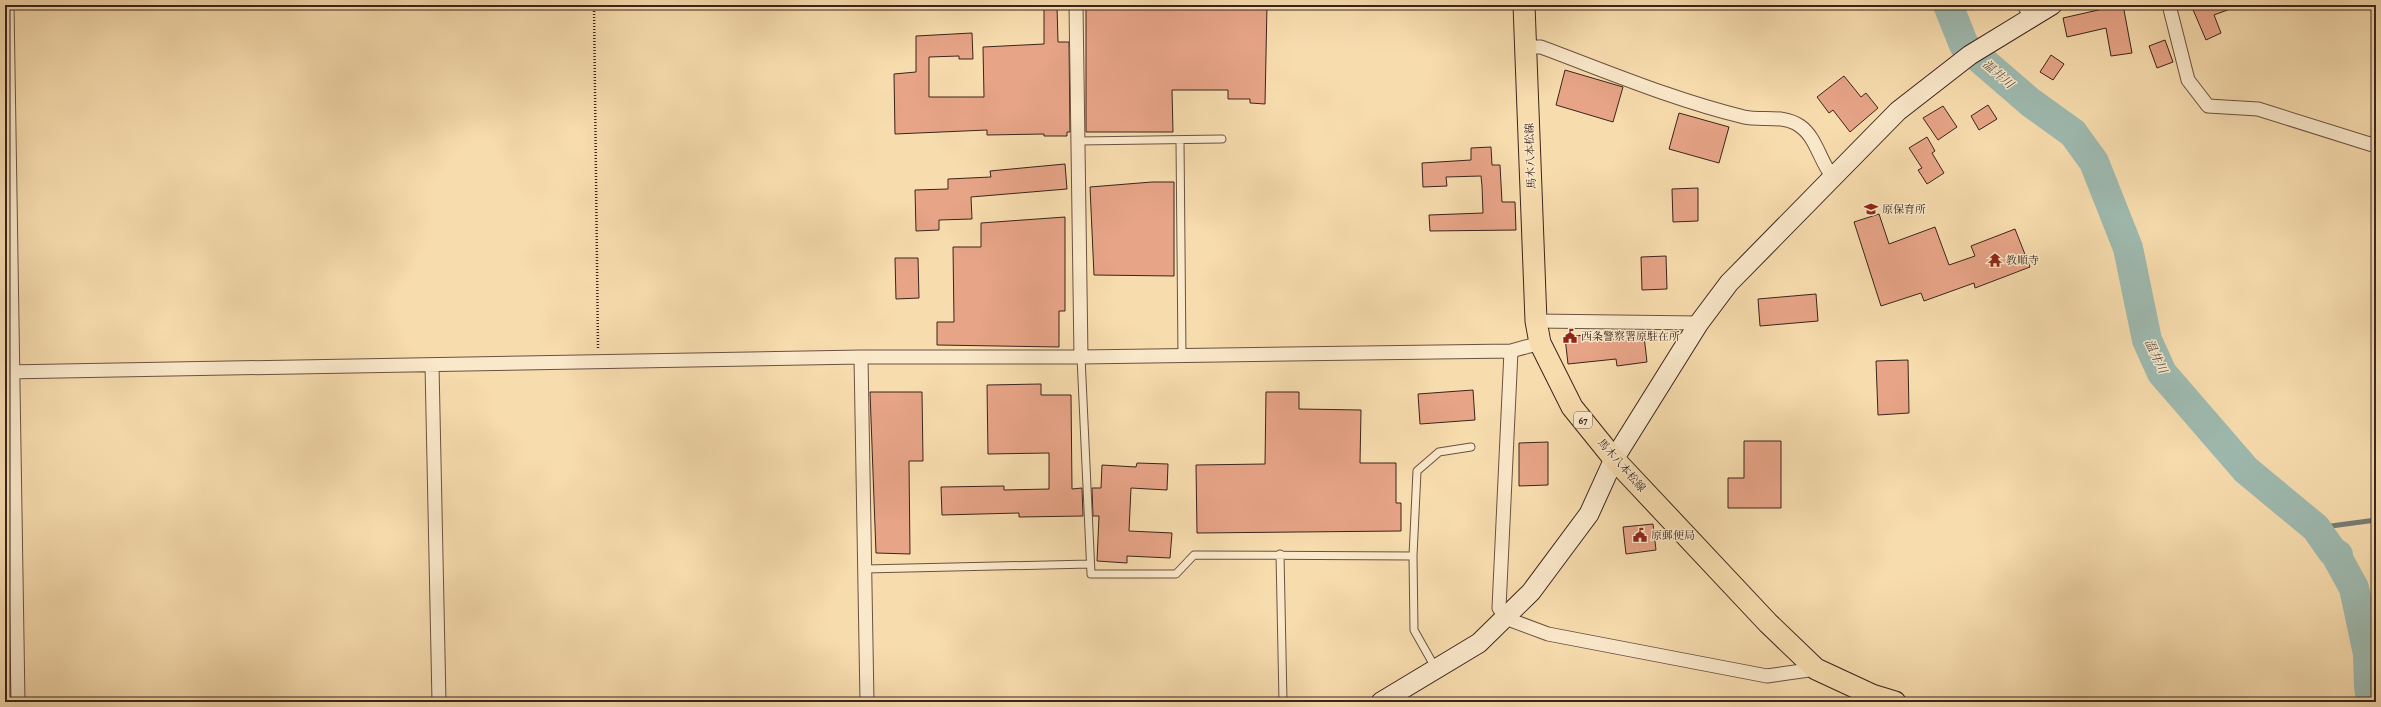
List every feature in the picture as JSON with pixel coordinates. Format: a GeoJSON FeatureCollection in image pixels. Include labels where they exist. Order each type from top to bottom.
{"type":"FeatureCollection","features":[{"type":"Feature","properties":{"kind":"main road","name":"馬木八本松線"},"geometry":{"type":"LineString","coordinates":[[1524,5],[1536,321],[1540,343],[1572,407],[1614,459],[1768,623],[1816,669],[1871,699],[1895,702]]}},
{"type":"Feature","properties":{"kind":"street"},"geometry":{"type":"LineString","coordinates":[[6,5],[8,372],[18,702]]}},
{"type":"Feature","properties":{"kind":"street"},"geometry":{"type":"LineString","coordinates":[[1076,5],[1081,357]]}},
{"type":"Feature","properties":{"kind":"street"},"geometry":{"type":"LineString","coordinates":[[1381,702],[1480,643],[1532,592],[1590,514],[1614,459],[1699,324],[1729,283],[1832,176],[1898,111],[1970,55],[2028,11],[2052,5]]}},
{"type":"Feature","properties":{"kind":"street"},"geometry":{"type":"LineString","coordinates":[[2169,5],[2188,80],[2208,106],[2258,109],[2376,146]]}},
{"type":"Feature","properties":{"kind":"street"},"geometry":{"type":"LineString","coordinates":[[1526,47],[1540,47],[1705,108],[1747,118],[1787,120],[1800,126],[1810,136],[1824,166],[1832,176]]}},
{"type":"Feature","properties":{"kind":"street"},"geometry":{"type":"LineString","coordinates":[[1536,321],[1699,324]]}},
{"type":"Feature","properties":{"kind":"street"},"geometry":{"type":"LineString","coordinates":[[8,372],[861,357],[1081,357],[1510,351],[1540,343]]}},
{"type":"Feature","properties":{"kind":"street"},"geometry":{"type":"LineString","coordinates":[[1510,351],[1499,608],[1505,618],[1548,634],[1767,676],[1816,669]]}},
{"type":"Feature","properties":{"kind":"street"},"geometry":{"type":"LineString","coordinates":[[861,357],[867,702]]}},
{"type":"Feature","properties":{"kind":"street"},"geometry":{"type":"LineString","coordinates":[[432,365],[439,702]]}},
{"type":"Feature","properties":{"kind":"lane"},"geometry":{"type":"LineString","coordinates":[[1079,141],[1222,139]]}},
{"type":"Feature","properties":{"kind":"lane"},"geometry":{"type":"LineString","coordinates":[[1180,140],[1182,356]]}},
{"type":"Feature","properties":{"kind":"lane"},"geometry":{"type":"LineString","coordinates":[[1081,357],[1091,574],[1176,574],[1194,555],[1280,554],[1413,556]]}},
{"type":"Feature","properties":{"kind":"lane"},"geometry":{"type":"LineString","coordinates":[[1436,669],[1414,630],[1413,556],[1416,471],[1439,452],[1471,448]]}},
{"type":"Feature","properties":{"kind":"lane"},"geometry":{"type":"LineString","coordinates":[[1280,554],[1283,702]]}},
{"type":"Feature","properties":{"kind":"lane"},"geometry":{"type":"LineString","coordinates":[[865,570],[1090,564]]}},
{"type":"Feature","properties":{"kind":"path"},"geometry":{"type":"LineString","coordinates":[[594,5],[600,344],[594,362]]}},
{"type":"Feature","properties":{"kind":"building"},"geometry":{"type":"Polygon","coordinates":[[[1086,5],[1267,5],[1265,104],[1250,103],[1250,99],[1228,99],[1228,90],[1172,90],[1173,132],[1086,132],[1086,5]]]}},
{"type":"Feature","properties":{"kind":"building"},"geometry":{"type":"Polygon","coordinates":[[[2106,5],[2123,5],[2132,53],[2111,56],[2106,28],[2067,37],[2063,18],[2107,8],[2106,5]]]}},
{"type":"Feature","properties":{"kind":"building"},"geometry":{"type":"Polygon","coordinates":[[[2191,5],[2238,6],[2214,15],[2221,33],[2206,40],[2191,5]]]}},
{"type":"Feature","properties":{"kind":"building"},"geometry":{"type":"Polygon","coordinates":[[[1057,6],[1058,42],[1069,42],[1070,132],[1067,132],[1067,136],[1044,136],[1044,134],[987,135],[987,130],[895,134],[894,74],[916,72],[916,36],[972,33],[973,59],[959,59],[959,56],[929,57],[929,97],[984,97],[983,47],[1044,44],[1044,7],[1057,6]]]}},
{"type":"Feature","properties":{"kind":"building"},"geometry":{"type":"Polygon","coordinates":[[[2165,40],[2173,62],[2157,68],[2149,46],[2165,40]]]}},
{"type":"Feature","properties":{"kind":"building"},"geometry":{"type":"Polygon","coordinates":[[[2051,55],[2064,64],[2053,80],[2040,72],[2051,55]]]}},
{"type":"Feature","properties":{"kind":"building"},"geometry":{"type":"Polygon","coordinates":[[[1565,70],[1623,87],[1613,122],[1556,105],[1565,70]]]}},
{"type":"Feature","properties":{"kind":"building"},"geometry":{"type":"Polygon","coordinates":[[[1844,76],[1861,97],[1866,93],[1878,108],[1850,132],[1833,110],[1829,113],[1817,97],[1844,76]]]}},
{"type":"Feature","properties":{"kind":"building"},"geometry":{"type":"Polygon","coordinates":[[[1988,105],[1997,119],[1979,130],[1971,116],[1988,105]]]}},
{"type":"Feature","properties":{"kind":"building"},"geometry":{"type":"Polygon","coordinates":[[[1943,106],[1957,127],[1938,140],[1923,118],[1943,106]]]}},
{"type":"Feature","properties":{"kind":"building"},"geometry":{"type":"Polygon","coordinates":[[[1679,113],[1729,127],[1719,163],[1669,149],[1679,113]]]}},
{"type":"Feature","properties":{"kind":"building"},"geometry":{"type":"Polygon","coordinates":[[[1927,137],[1935,151],[1932,153],[1944,173],[1927,184],[1918,170],[1922,168],[1909,148],[1927,137]]]}},
{"type":"Feature","properties":{"kind":"building"},"geometry":{"type":"Polygon","coordinates":[[[1491,147],[1492,165],[1500,165],[1502,202],[1515,202],[1516,230],[1430,231],[1429,215],[1483,213],[1481,176],[1446,177],[1447,186],[1423,187],[1422,163],[1471,160],[1471,148],[1491,147]]]}},
{"type":"Feature","properties":{"kind":"building"},"geometry":{"type":"Polygon","coordinates":[[[1065,164],[1067,189],[971,197],[972,219],[939,220],[939,230],[916,231],[915,190],[948,189],[948,179],[991,177],[990,171],[1065,164]]]}},
{"type":"Feature","properties":{"kind":"building"},"geometry":{"type":"Polygon","coordinates":[[[1152,182],[1174,182],[1174,276],[1094,275],[1090,187],[1152,182]]]}},
{"type":"Feature","properties":{"kind":"building"},"geometry":{"type":"Polygon","coordinates":[[[1698,188],[1698,221],[1673,222],[1672,189],[1698,188]]]}},
{"type":"Feature","properties":{"kind":"building"},"geometry":{"type":"Polygon","coordinates":[[[1879,214],[1889,244],[1935,227],[1949,265],[1975,256],[1971,246],[2015,229],[2030,267],[1975,288],[1974,283],[1924,301],[1921,293],[1881,306],[1854,222],[1879,214]]]}},
{"type":"Feature","properties":{"kind":"building"},"geometry":{"type":"Polygon","coordinates":[[[1065,217],[1065,311],[1059,311],[1059,347],[937,345],[937,322],[954,322],[953,247],[981,247],[981,223],[1065,217]]]}},
{"type":"Feature","properties":{"kind":"building"},"geometry":{"type":"Polygon","coordinates":[[[1666,256],[1667,289],[1642,290],[1641,257],[1666,256]]]}},
{"type":"Feature","properties":{"kind":"building"},"geometry":{"type":"Polygon","coordinates":[[[895,258],[918,258],[919,298],[896,299],[895,258]]]}},
{"type":"Feature","properties":{"kind":"building"},"geometry":{"type":"Polygon","coordinates":[[[1816,294],[1818,321],[1760,326],[1758,299],[1816,294]]]}},
{"type":"Feature","properties":{"kind":"building"},"geometry":{"type":"Polygon","coordinates":[[[1596,334],[1596,341],[1644,336],[1647,362],[1617,366],[1616,359],[1568,364],[1565,337],[1596,334]]]}},
{"type":"Feature","properties":{"kind":"building"},"geometry":{"type":"Polygon","coordinates":[[[1908,360],[1909,413],[1878,415],[1876,361],[1908,360]]]}},
{"type":"Feature","properties":{"kind":"building"},"geometry":{"type":"Polygon","coordinates":[[[1041,384],[1041,395],[1071,395],[1072,489],[1082,488],[1083,516],[1019,517],[1019,513],[942,515],[941,487],[1004,486],[1004,490],[1049,489],[1049,453],[988,454],[987,385],[1041,384]]]}},
{"type":"Feature","properties":{"kind":"building"},"geometry":{"type":"Polygon","coordinates":[[[1473,390],[1475,420],[1420,424],[1418,394],[1473,390]]]}},
{"type":"Feature","properties":{"kind":"building"},"geometry":{"type":"Polygon","coordinates":[[[870,392],[922,392],[923,461],[909,461],[910,554],[876,553],[870,392]]]}},
{"type":"Feature","properties":{"kind":"building"},"geometry":{"type":"Polygon","coordinates":[[[1266,392],[1299,392],[1299,409],[1361,410],[1360,463],[1396,463],[1396,503],[1401,503],[1401,531],[1197,533],[1196,465],[1265,464],[1266,392]]]}},
{"type":"Feature","properties":{"kind":"building"},"geometry":{"type":"Polygon","coordinates":[[[1744,441],[1781,441],[1781,508],[1728,508],[1728,478],[1744,478],[1744,441]]]}},
{"type":"Feature","properties":{"kind":"building"},"geometry":{"type":"Polygon","coordinates":[[[1548,442],[1548,485],[1519,486],[1519,443],[1548,442]]]}},
{"type":"Feature","properties":{"kind":"building"},"geometry":{"type":"Polygon","coordinates":[[[1137,463],[1168,464],[1167,490],[1131,488],[1129,531],[1172,533],[1170,558],[1127,556],[1127,563],[1097,561],[1099,516],[1093,516],[1092,488],[1101,488],[1102,465],[1136,467],[1137,463]]]}},
{"type":"Feature","properties":{"kind":"building"},"geometry":{"type":"Polygon","coordinates":[[[1653,524],[1656,550],[1626,554],[1623,527],[1653,524]]]}},
{"type":"Feature","properties":{"kind":"waterway","name":"温井川"},"geometry":{"type":"LineString","coordinates":[[1948,5],[1964,45],[2030,102],[2073,133],[2094,162],[2128,248],[2147,340],[2162,373],[2246,470],[2316,528],[2332,551],[2338,555],[2337,557],[2354,588],[2368,654],[2371,702]]}},
{"type":"Feature","properties":{"kind":"waterway"},"geometry":{"type":"LineString","coordinates":[[2316,528],[2376,520]]}},
{"type":"Feature","properties":{"kind":"place","name":"原保育所"},"geometry":{"type":"Point","coordinates":[1871,209]}},
{"type":"Feature","properties":{"kind":"place","name":"教順寺"},"geometry":{"type":"Point","coordinates":[1995,260]}},
{"type":"Feature","properties":{"kind":"place","name":"西条警察署原駐在所"},"geometry":{"type":"Point","coordinates":[1570,336]}},
{"type":"Feature","properties":{"kind":"place","name":"原郵便局"},"geometry":{"type":"Point","coordinates":[1640,535]}}]}
